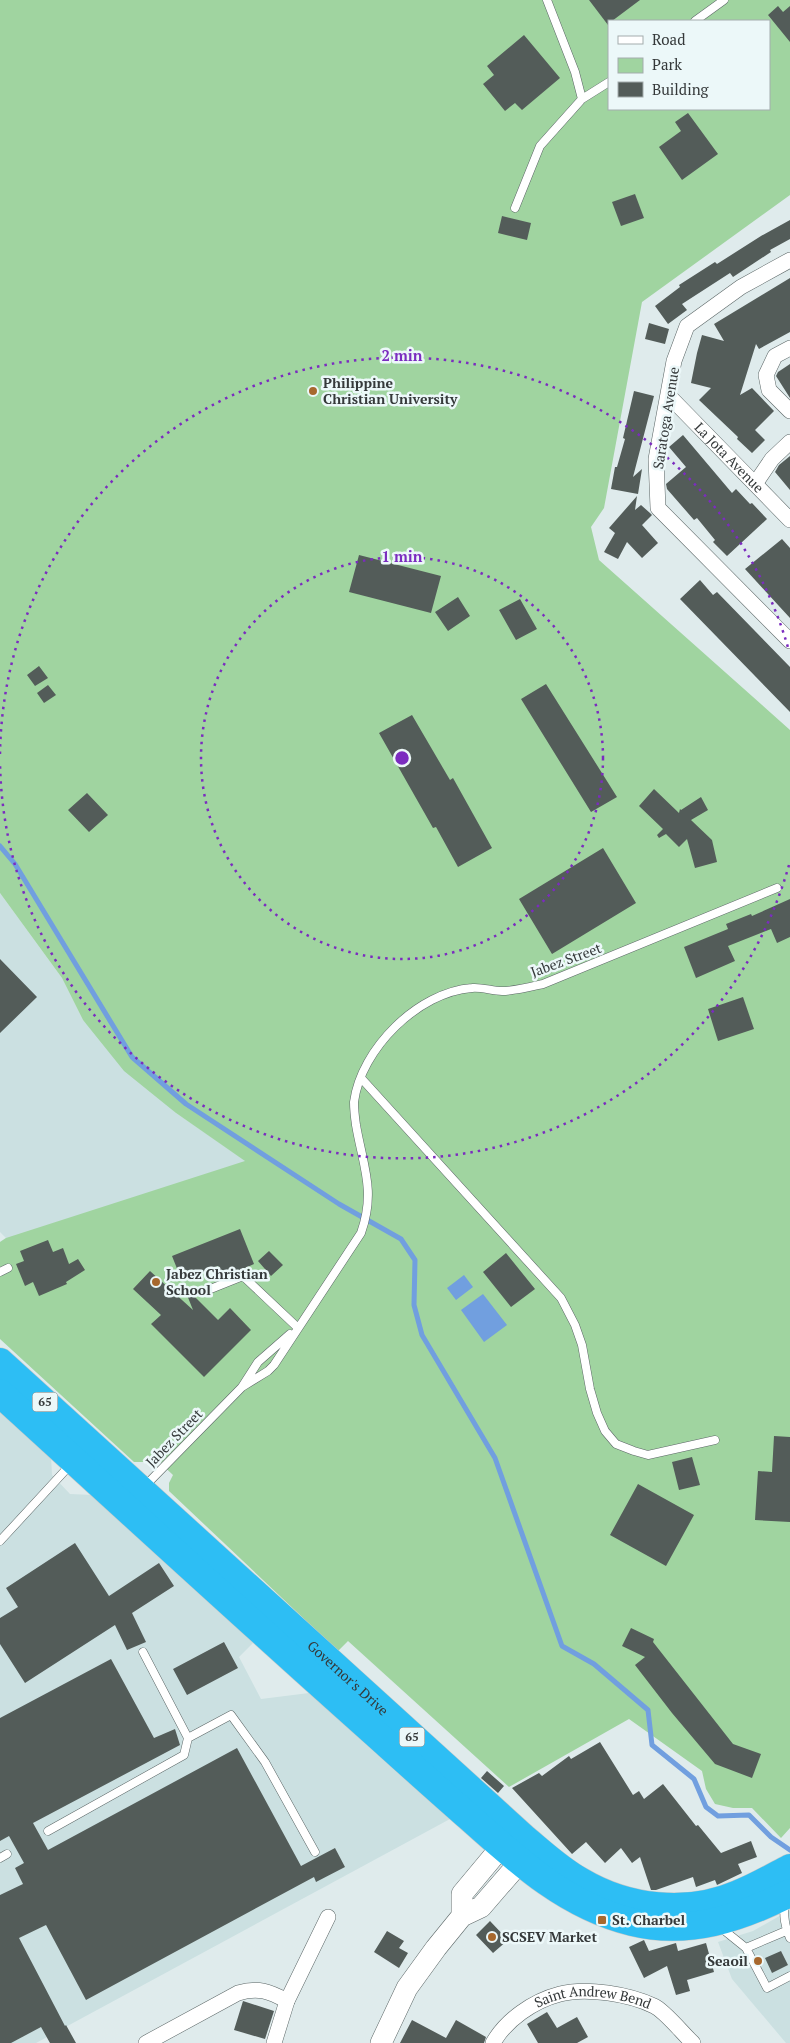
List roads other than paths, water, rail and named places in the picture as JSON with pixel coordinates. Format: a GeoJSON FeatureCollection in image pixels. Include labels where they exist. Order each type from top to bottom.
{"type":"FeatureCollection","features":[{"type":"Feature","properties":{"kind":"highway","name":"Governor's Drive"},"geometry":{"type":"LineString","coordinates":[[0,1362],[82,1452],[516,1849],[550,1885],[587,1906],[630,1922],[656,1928],[685,1928],[714,1923],[745,1914],[786,1882]]}},
{"type":"Feature","properties":{"kind":"highway","name":"Governor's Drive"},"geometry":{"type":"LineString","coordinates":[[0,1393],[82,1452]]}},
{"type":"Feature","properties":{"kind":"highway","name":"Governor's Drive"},"geometry":{"type":"LineString","coordinates":[[516,1849],[562,1869],[594,1890],[610,1897],[658,1906],[710,1903],[786,1882]]}},
{"type":"Feature","properties":{"kind":"street","name":"Saratoga Avenue"},"geometry":{"type":"LineString","coordinates":[[790,260],[740,287],[687,326],[674,361],[656,460],[658,508],[790,641]]}},
{"type":"Feature","properties":{"kind":"street"},"geometry":{"type":"LineString","coordinates":[[790,348],[775,356],[766,375],[769,390],[790,411]]}},
{"type":"Feature","properties":{"kind":"street","name":"La Jota Avenue"},"geometry":{"type":"LineString","coordinates":[[669,396],[790,520]]}},
{"type":"Feature","properties":{"kind":"street"},"geometry":{"type":"LineString","coordinates":[[755,484],[772,459],[790,442]]}},
{"type":"Feature","properties":{"kind":"street"},"geometry":{"type":"LineString","coordinates":[[381,2043],[407,1988],[462,1916],[462,1894],[516,1849]]}},
{"type":"Feature","properties":{"kind":"street"},"geometry":{"type":"LineString","coordinates":[[274,2043],[287,2001],[328,1917]]}},
{"type":"Feature","properties":{"kind":"street"},"geometry":{"type":"LineString","coordinates":[[146,2043],[250,1989],[275,1994],[287,2001]]}},
{"type":"Feature","properties":{"kind":"street","name":"Saint Andrew Bend"},"geometry":{"type":"LineString","coordinates":[[493,2043],[501,2029],[527,2008],[560,1994],[597,1992],[628,1996],[656,2006],[693,2043]]}},
{"type":"Feature","properties":{"kind":"lane"},"geometry":{"type":"LineString","coordinates":[[546,0],[575,72],[582,99]]}},
{"type":"Feature","properties":{"kind":"lane"},"geometry":{"type":"LineString","coordinates":[[696,20],[724,0]]}},
{"type":"Feature","properties":{"kind":"lane"},"geometry":{"type":"LineString","coordinates":[[515,208],[540,146],[582,99],[608,83]]}},
{"type":"Feature","properties":{"kind":"lane","name":"Jabez Street"},"geometry":{"type":"LineString","coordinates":[[242,1387],[268,1371],[274,1365],[297,1327],[361,1233],[369,1199],[354,1103],[361,1078],[374,1054],[393,1028],[416,1007],[444,995],[472,988],[504,991],[544,984],[777,888]]}},
{"type":"Feature","properties":{"kind":"lane"},"geometry":{"type":"LineString","coordinates":[[361,1078],[561,1298],[575,1325],[582,1345],[590,1389],[597,1414],[605,1431],[616,1444],[634,1452],[648,1455],[715,1440]]}},
{"type":"Feature","properties":{"kind":"lane"},"geometry":{"type":"LineString","coordinates":[[0,1272],[8,1268]]}},
{"type":"Feature","properties":{"kind":"lane"},"geometry":{"type":"LineString","coordinates":[[208,1290],[243,1276],[297,1327]]}},
{"type":"Feature","properties":{"kind":"lane","name":"Jabez Street"},"geometry":{"type":"LineString","coordinates":[[133,1498],[242,1387],[258,1362],[297,1327]]}},
{"type":"Feature","properties":{"kind":"lane"},"geometry":{"type":"LineString","coordinates":[[0,1540],[82,1452]]}},
{"type":"Feature","properties":{"kind":"lane"},"geometry":{"type":"LineString","coordinates":[[48,1831],[184,1755],[188,1738],[143,1652]]}},
{"type":"Feature","properties":{"kind":"lane"},"geometry":{"type":"LineString","coordinates":[[188,1738],[231,1715],[265,1762],[315,1852]]}},
{"type":"Feature","properties":{"kind":"lane"},"geometry":{"type":"LineString","coordinates":[[746,1948],[788,1935],[784,1909],[786,1882]]}},
{"type":"Feature","properties":{"kind":"lane"},"geometry":{"type":"LineString","coordinates":[[714,1923],[746,1948],[767,1988],[790,1976]]}},
{"type":"Feature","properties":{"kind":"water"},"geometry":{"type":"Polygon","coordinates":[[[464,1275],[473,1287],[456,1300],[447,1288],[464,1275]]]}},
{"type":"Feature","properties":{"kind":"water"},"geometry":{"type":"Polygon","coordinates":[[[483,1294],[507,1325],[484,1342],[461,1310],[483,1294]]]}},
{"type":"Feature","properties":{"kind":"waterway"},"geometry":{"type":"LineString","coordinates":[[0,846],[15,864],[132,1057],[186,1104],[339,1204],[401,1239],[415,1260],[414,1305],[422,1335],[495,1458],[562,1646],[594,1664],[648,1710],[652,1745],[694,1779],[706,1807],[718,1816],[749,1815],[771,1837],[790,1850]]}},
{"type":"Feature","properties":{"kind":"place","name":"Philippine Christian University"},"geometry":{"type":"Point","coordinates":[313,391]}},
{"type":"Feature","properties":{"kind":"place","name":"Jabez Christian School"},"geometry":{"type":"Point","coordinates":[156,1282]}},
{"type":"Feature","properties":{"kind":"place","name":"St. Charbel"},"geometry":{"type":"Point","coordinates":[602,1920]}},
{"type":"Feature","properties":{"kind":"place","name":"SCSEV Market"},"geometry":{"type":"Point","coordinates":[492,1937]}},
{"type":"Feature","properties":{"kind":"place","name":"Seaoil"},"geometry":{"type":"Point","coordinates":[758,1961]}}]}
